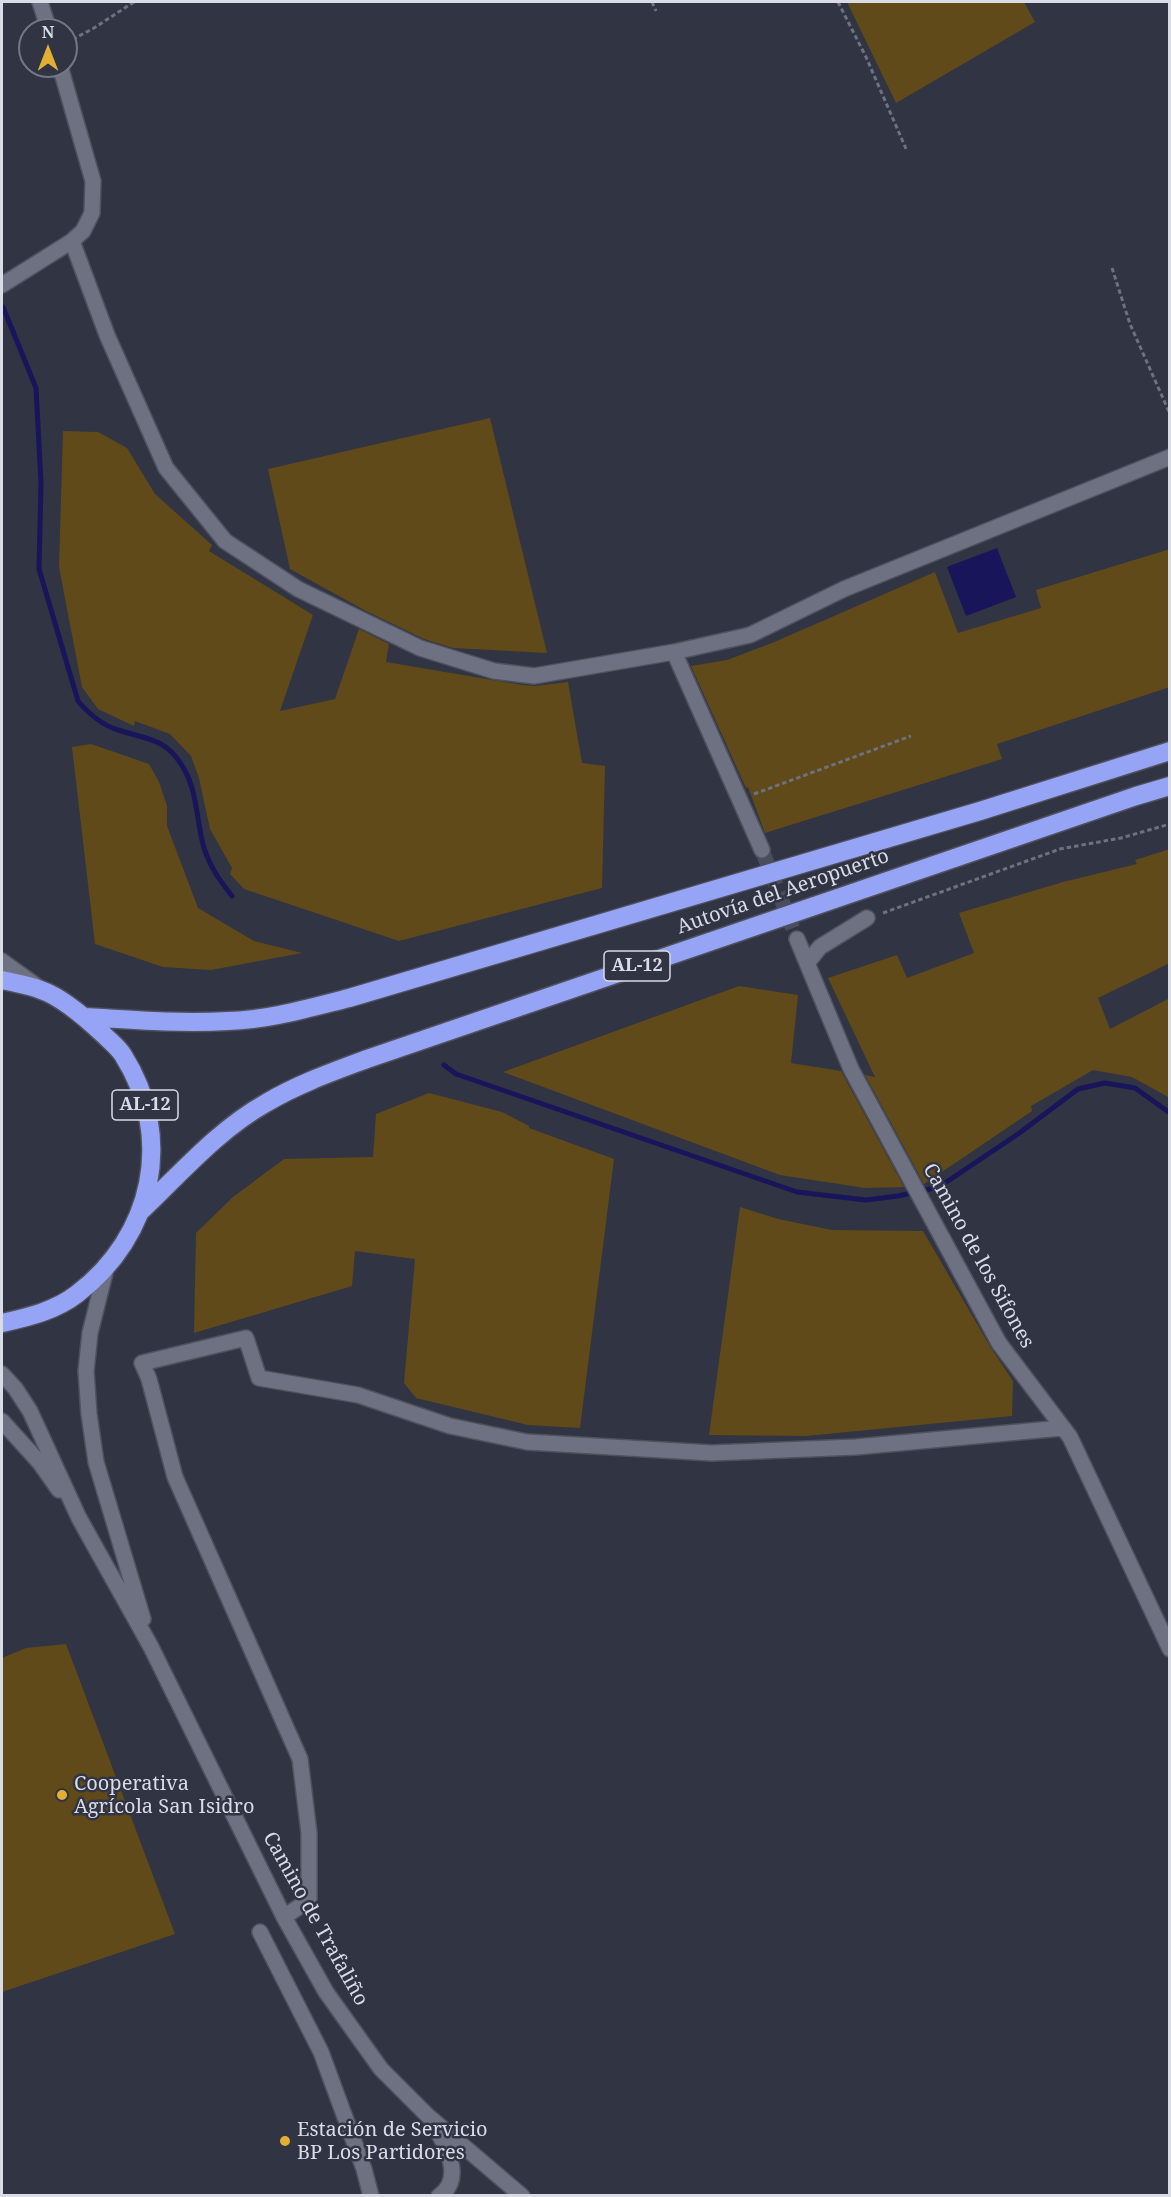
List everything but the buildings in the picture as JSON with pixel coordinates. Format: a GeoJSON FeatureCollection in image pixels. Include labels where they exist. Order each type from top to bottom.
{"type":"FeatureCollection","features":[{"type":"Feature","properties":{"kind":"highway","name":"Autovía del Aeropuerto"},"geometry":{"type":"LineString","coordinates":[[86,1017],[166,1022],[229,1022],[300,1010],[349,998],[969,814],[1170,751]]}},
{"type":"Feature","properties":{"kind":"highway","name":"Autovía del Aeropuerto"},"geometry":{"type":"LineString","coordinates":[[141,1211],[217,1138],[264,1104],[300,1084],[872,885],[1170,786]]}},
{"type":"Feature","properties":{"kind":"highway","name":"AL-12"},"geometry":{"type":"LineString","coordinates":[[2,980],[43,990],[86,1017],[122,1053],[141,1090],[151,1130],[151,1171],[141,1211],[127,1241],[106,1269],[76,1295],[40,1314],[2,1323]]}},
{"type":"Feature","properties":{"kind":"street"},"geometry":{"type":"LineString","coordinates":[[40,2],[45,18]]}},
{"type":"Feature","properties":{"kind":"street"},"geometry":{"type":"LineString","coordinates":[[2,285],[72,241],[83,231],[92,213],[93,181],[63,78]]}},
{"type":"Feature","properties":{"kind":"street"},"geometry":{"type":"LineString","coordinates":[[72,241],[107,335],[166,468],[225,541],[308,594],[420,648],[494,671],[534,676],[674,652],[750,635],[844,589],[1170,457]]}},
{"type":"Feature","properties":{"kind":"street"},"geometry":{"type":"LineString","coordinates":[[674,652],[762,850]]}},
{"type":"Feature","properties":{"kind":"street"},"geometry":{"type":"LineString","coordinates":[[808,962],[820,947],[867,918]]}},
{"type":"Feature","properties":{"kind":"street","name":"Camino de los Sifones"},"geometry":{"type":"LineString","coordinates":[[797,939],[851,1069],[999,1343],[1070,1437],[1170,1649]]}},
{"type":"Feature","properties":{"kind":"street"},"geometry":{"type":"LineString","coordinates":[[2,961],[43,990]]}},
{"type":"Feature","properties":{"kind":"street"},"geometry":{"type":"LineString","coordinates":[[106,1269],[90,1333],[86,1371],[89,1414],[96,1462],[151,1647]]}},
{"type":"Feature","properties":{"kind":"street"},"geometry":{"type":"LineString","coordinates":[[284,1917],[309,1900],[309,1833],[300,1759],[175,1477],[149,1379],[142,1364],[246,1338],[259,1378],[358,1395],[450,1426],[527,1442],[712,1453],[856,1447],[1062,1428]]}},
{"type":"Feature","properties":{"kind":"street"},"geometry":{"type":"LineString","coordinates":[[2,1374],[15,1388],[30,1411],[80,1518],[151,1647]]}},
{"type":"Feature","properties":{"kind":"street"},"geometry":{"type":"LineString","coordinates":[[2,1421],[40,1463],[80,1518]]}},
{"type":"Feature","properties":{"kind":"street","name":"Camino de Trafaliño"},"geometry":{"type":"LineString","coordinates":[[151,1647],[284,1917],[326,1992],[381,2069],[428,2116],[522,2196]]}},
{"type":"Feature","properties":{"kind":"street"},"geometry":{"type":"LineString","coordinates":[[260,1932],[321,2052],[364,2169],[371,2196]]}},
{"type":"Feature","properties":{"kind":"street"},"geometry":{"type":"LineString","coordinates":[[428,2116],[452,2159],[452,2178],[444,2193],[439,2196]]}},
{"type":"Feature","properties":{"kind":"path"},"geometry":{"type":"LineString","coordinates":[[78,37],[134,2]]}},
{"type":"Feature","properties":{"kind":"path"},"geometry":{"type":"LineString","coordinates":[[652,2],[656,11]]}},
{"type":"Feature","properties":{"kind":"path"},"geometry":{"type":"LineString","coordinates":[[838,2],[867,57],[907,151]]}},
{"type":"Feature","properties":{"kind":"path"},"geometry":{"type":"LineString","coordinates":[[1112,268],[1130,324],[1170,414]]}},
{"type":"Feature","properties":{"kind":"path"},"geometry":{"type":"LineString","coordinates":[[741,799],[912,736]]}},
{"type":"Feature","properties":{"kind":"path"},"geometry":{"type":"LineString","coordinates":[[867,918],[1060,849],[1121,838],[1170,824]]}},
{"type":"Feature","properties":{"kind":"shaded area"},"geometry":{"type":"Polygon","coordinates":[[[997,548],[1016,597],[966,616],[947,567],[997,548]]]}},
{"type":"Feature","properties":{"kind":"waterway"},"geometry":{"type":"LineString","coordinates":[[3,307],[36,388],[41,483],[39,569],[78,701],[101,722],[161,744],[175,755],[191,784],[206,855],[232,896]]}},
{"type":"Feature","properties":{"kind":"waterway"},"geometry":{"type":"LineString","coordinates":[[444,1065],[456,1074],[797,1192],[866,1200],[939,1187],[1018,1134],[1078,1089],[1105,1083],[1135,1088],[1170,1113]]}},
{"type":"Feature","properties":{"kind":"tunnel"},"geometry":{"type":"LineString","coordinates":[[762,850],[797,939]]}},
{"type":"Feature","properties":{"kind":"place","name":"Cooperativa Agrícola San Isidro"},"geometry":{"type":"Point","coordinates":[62,1795]}},
{"type":"Feature","properties":{"kind":"place","name":"Estación de Servicio BP Los Partidores"},"geometry":{"type":"Point","coordinates":[285,2141]}}]}
